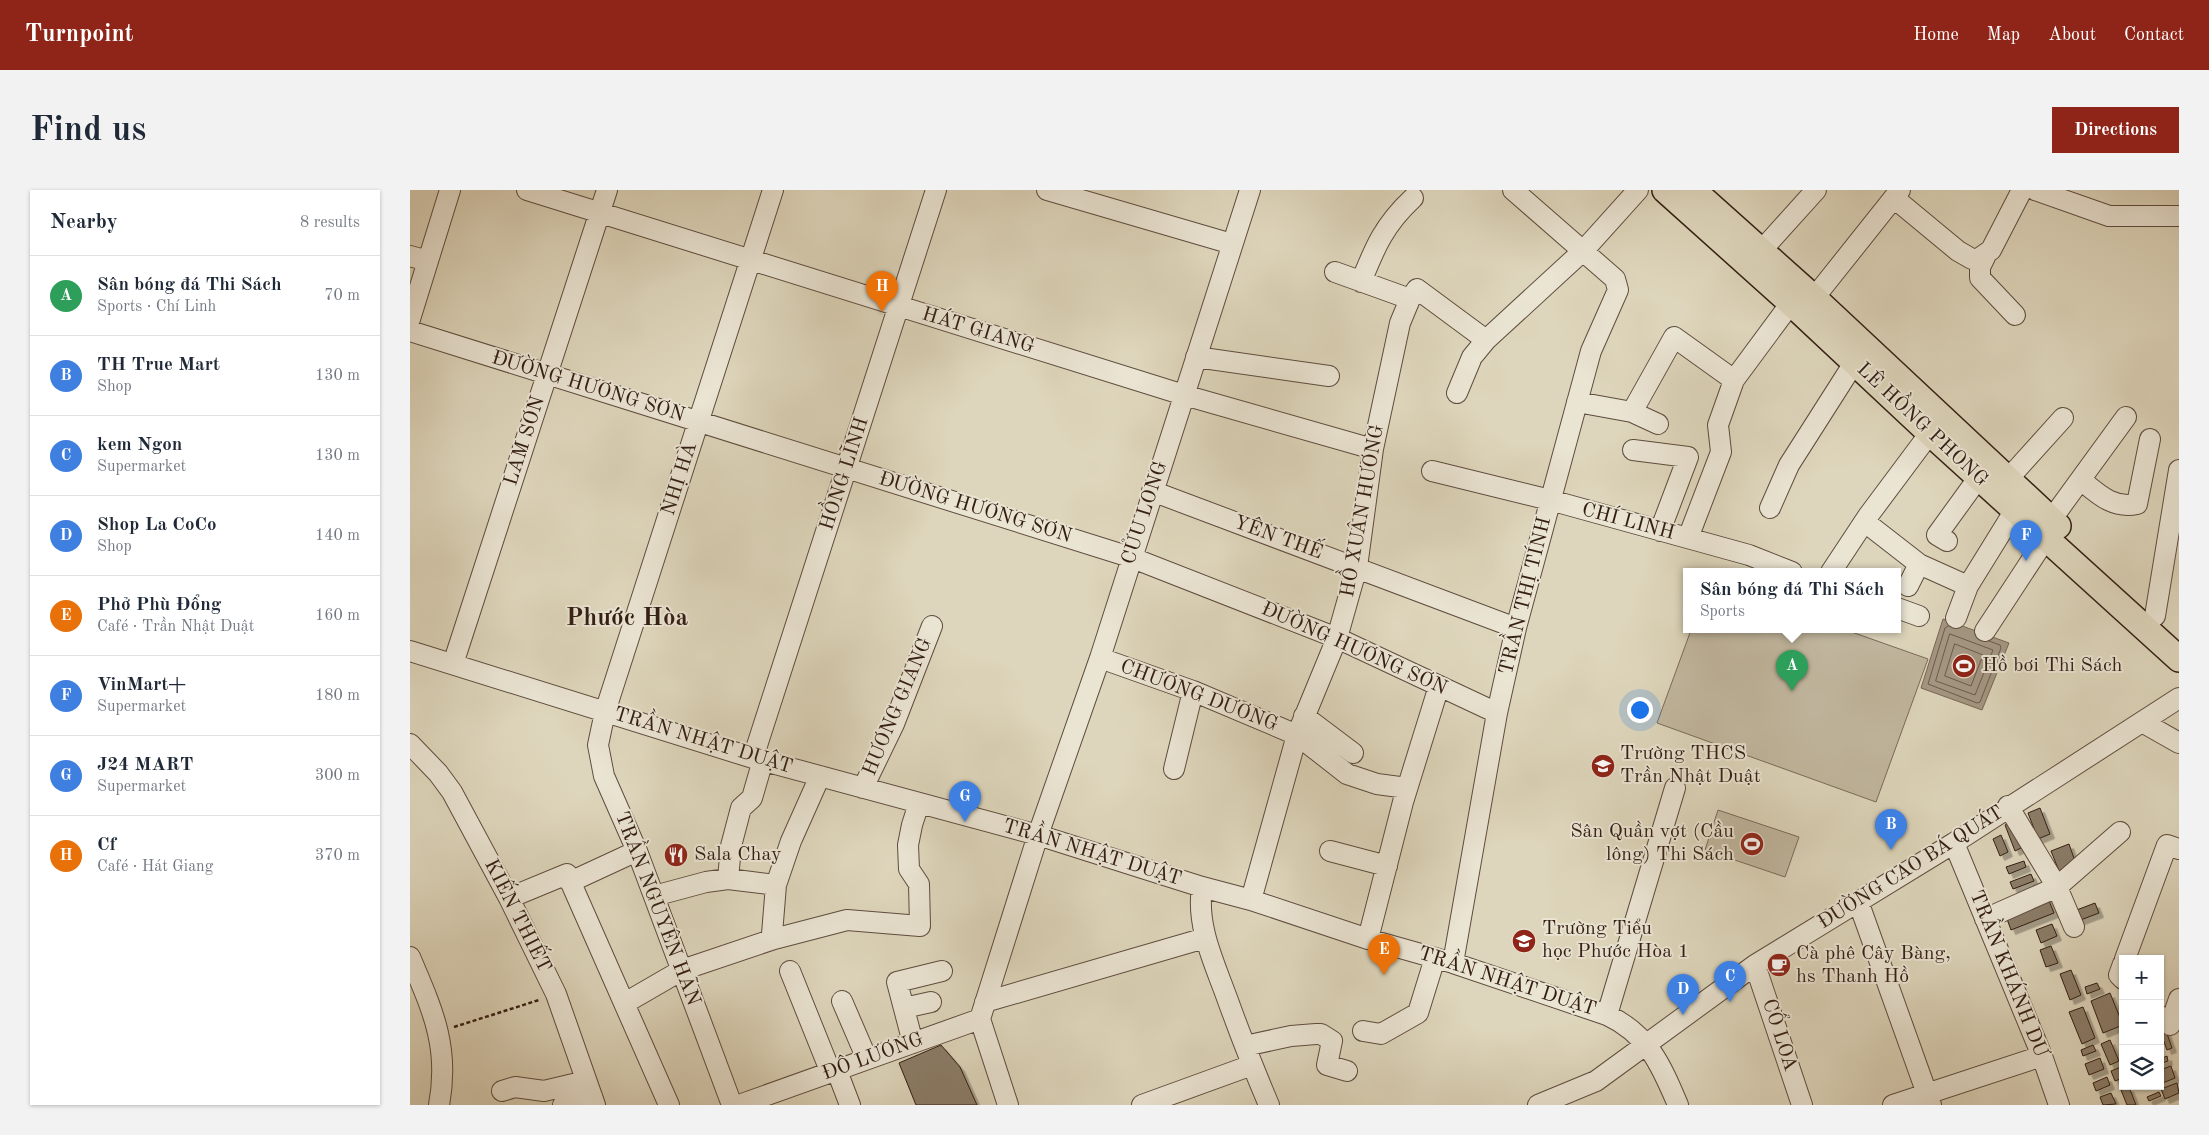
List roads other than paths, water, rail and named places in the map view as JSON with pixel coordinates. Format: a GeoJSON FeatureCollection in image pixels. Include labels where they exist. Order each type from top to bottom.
{"type":"FeatureCollection","features":[{"type":"Feature","properties":{"kind":"main road","name":"LÊ HỒNG PHONG"},"geometry":{"type":"LineString","coordinates":[[1665,190],[1802,300],[2008,479],[2049,529],[2179,659]]}},
{"type":"Feature","properties":{"kind":"main road","name":"LÊ HỒNG PHONG"},"geometry":{"type":"LineString","coordinates":[[1692,190],[1761,251],[1854,363],[1930,433],[2015,510],[2049,529],[2179,638]]}},
{"type":"Feature","properties":{"kind":"street"},"geometry":{"type":"LineString","coordinates":[[410,319],[419,258],[450,190]]}},
{"type":"Feature","properties":{"kind":"street","name":"HÁT GIANG"},"geometry":{"type":"LineString","coordinates":[[527,190],[1184,395],[1373,449]]}},
{"type":"Feature","properties":{"kind":"street","name":"LAM SƠN"},"geometry":{"type":"LineString","coordinates":[[454,664],[607,190]]}},
{"type":"Feature","properties":{"kind":"street","name":"NHỊ HÀ"},"geometry":{"type":"LineString","coordinates":[[605,712],[773,190]]}},
{"type":"Feature","properties":{"kind":"street","name":"HỒNG LĨNH"},"geometry":{"type":"LineString","coordinates":[[728,879],[731,846],[741,808],[752,798],[758,759],[846,468],[936,190]]}},
{"type":"Feature","properties":{"kind":"street"},"geometry":{"type":"LineString","coordinates":[[1047,190],[1232,244]]}},
{"type":"Feature","properties":{"kind":"street","name":"CỬU LONG"},"geometry":{"type":"LineString","coordinates":[[982,1011],[1038,835],[1100,658],[1130,557],[1250,190]]}},
{"type":"Feature","properties":{"kind":"street","name":"TRẦN THỊ TÍNH"},"geometry":{"type":"LineString","coordinates":[[1363,1031],[1381,1034],[1418,1013],[1444,960],[1516,628],[1596,338],[1618,290],[1615,278],[1514,190]]}},
{"type":"Feature","properties":{"kind":"street"},"geometry":{"type":"LineString","coordinates":[[1457,393],[1472,358],[1486,340],[1584,250],[1638,190]]}},
{"type":"Feature","properties":{"kind":"street"},"geometry":{"type":"LineString","coordinates":[[1761,251],[1816,190]]}},
{"type":"Feature","properties":{"kind":"street"},"geometry":{"type":"LineString","coordinates":[[2015,315],[1980,278],[1980,267],[1984,257],[1998,240],[2022,190]]}},
{"type":"Feature","properties":{"kind":"street"},"geometry":{"type":"LineString","coordinates":[[2035,190],[2109,216],[2179,216]]}},
{"type":"Feature","properties":{"kind":"street"},"geometry":{"type":"LineString","coordinates":[[1688,538],[1721,452],[1718,425],[1734,380],[1802,300],[1897,194],[1965,256],[1978,259],[1984,257]]}},
{"type":"Feature","properties":{"kind":"street"},"geometry":{"type":"LineString","coordinates":[[1361,282],[1374,248],[1394,216],[1413,198]]}},
{"type":"Feature","properties":{"kind":"street"},"geometry":{"type":"LineString","coordinates":[[1335,272],[1410,299],[1417,289],[1486,340]]}},
{"type":"Feature","properties":{"kind":"street","name":"HỒ XUÂN HƯƠNG"},"geometry":{"type":"LineString","coordinates":[[1251,900],[1301,726],[1337,638],[1357,567],[1373,449],[1400,323],[1410,299]]}},
{"type":"Feature","properties":{"kind":"street","name":"ĐƯỜNG HƯƠNG SƠN"},"geometry":{"type":"LineString","coordinates":[[410,331],[1130,557],[1337,638],[1497,713]]}},
{"type":"Feature","properties":{"kind":"street"},"geometry":{"type":"LineString","coordinates":[[1632,412],[1674,337],[1734,380]]}},
{"type":"Feature","properties":{"kind":"street"},"geometry":{"type":"LineString","coordinates":[[1196,357],[1329,376]]}},
{"type":"Feature","properties":{"kind":"street"},"geometry":{"type":"LineString","coordinates":[[1770,508],[1789,465],[1854,363]]}},
{"type":"Feature","properties":{"kind":"street"},"geometry":{"type":"LineString","coordinates":[[1577,402],[1632,412],[1658,424]]}},
{"type":"Feature","properties":{"kind":"street"},"geometry":{"type":"LineString","coordinates":[[1985,631],[2080,480],[2126,417]]}},
{"type":"Feature","properties":{"kind":"street"},"geometry":{"type":"LineString","coordinates":[[2008,479],[2063,418]]}},
{"type":"Feature","properties":{"kind":"street"},"geometry":{"type":"LineString","coordinates":[[1835,568],[1864,522],[1930,433]]}},
{"type":"Feature","properties":{"kind":"street"},"geometry":{"type":"LineString","coordinates":[[2080,480],[2109,502],[2127,506],[2137,504],[2150,438]]}},
{"type":"Feature","properties":{"kind":"street"},"geometry":{"type":"LineString","coordinates":[[1633,450],[1688,457],[1660,531]]}},
{"type":"Feature","properties":{"kind":"street"},"geometry":{"type":"LineString","coordinates":[[2155,616],[2179,470]]}},
{"type":"Feature","properties":{"kind":"street","name":"CHÍ LINH"},"geometry":{"type":"LineString","coordinates":[[1432,471],[1550,500],[1688,538],[1749,555],[1782,568]]}},
{"type":"Feature","properties":{"kind":"street"},"geometry":{"type":"LineString","coordinates":[[1947,541],[1936,535],[1979,477]]}},
{"type":"Feature","properties":{"kind":"street","name":"YÊN THẾ"},"geometry":{"type":"LineString","coordinates":[[1152,491],[1516,628]]}},
{"type":"Feature","properties":{"kind":"street"},"geometry":{"type":"LineString","coordinates":[[1956,618],[1968,586],[2015,510]]}},
{"type":"Feature","properties":{"kind":"street"},"geometry":{"type":"LineString","coordinates":[[1864,522],[1919,564],[1968,586]]}},
{"type":"Feature","properties":{"kind":"street"},"geometry":{"type":"LineString","coordinates":[[1908,586],[1919,564]]}},
{"type":"Feature","properties":{"kind":"street"},"geometry":{"type":"LineString","coordinates":[[1901,609],[1919,616]]}},
{"type":"Feature","properties":{"kind":"street","name":"HƯƠNG GIANG"},"geometry":{"type":"LineString","coordinates":[[863,788],[894,724],[932,626]]}},
{"type":"Feature","properties":{"kind":"street","name":"TRẦN NHẬT DUẬT"},"geometry":{"type":"LineString","coordinates":[[410,650],[758,759],[1038,835],[1202,887],[1251,900],[1368,939],[1444,960],[1607,1014],[1639,1034],[1667,1079],[1678,1105]]}},
{"type":"Feature","properties":{"kind":"street","name":"CHƯƠNG DƯƠNG"},"geometry":{"type":"LineString","coordinates":[[1100,658],[1301,726]]}},
{"type":"Feature","properties":{"kind":"street"},"geometry":{"type":"LineString","coordinates":[[1368,939],[1407,788],[1439,686]]}},
{"type":"Feature","properties":{"kind":"street"},"geometry":{"type":"LineString","coordinates":[[1174,769],[1193,691]]}},
{"type":"Feature","properties":{"kind":"street","name":"ĐƯỜNG CAO BÁ QUÁT"},"geometry":{"type":"LineString","coordinates":[[1538,1105],[1596,1081],[1755,965],[1954,843],[2008,806],[2179,698]]}},
{"type":"Feature","properties":{"kind":"street","name":"TRẦN NGUYÊN HÃN"},"geometry":{"type":"LineString","coordinates":[[605,712],[598,745],[604,776],[637,851],[732,1105]]}},
{"type":"Feature","properties":{"kind":"street"},"geometry":{"type":"LineString","coordinates":[[2142,722],[2179,743]]}},
{"type":"Feature","properties":{"kind":"street"},"geometry":{"type":"LineString","coordinates":[[1301,726],[1347,774],[1377,784],[1407,788]]}},
{"type":"Feature","properties":{"kind":"street"},"geometry":{"type":"LineString","coordinates":[[1301,726],[1353,753]]}},
{"type":"Feature","properties":{"kind":"street","name":"KIẾN THIẾT"},"geometry":{"type":"LineString","coordinates":[[410,744],[438,773],[452,792],[509,898],[556,994],[591,1094]]}},
{"type":"Feature","properties":{"kind":"street"},"geometry":{"type":"LineString","coordinates":[[774,938],[772,934],[776,885],[791,841],[820,776]]}},
{"type":"Feature","properties":{"kind":"street"},"geometry":{"type":"LineString","coordinates":[[1607,1014],[1675,788]]}},
{"type":"Feature","properties":{"kind":"street"},"geometry":{"type":"LineString","coordinates":[[625,1003],[682,970],[774,938],[847,920],[920,926],[919,884],[909,869],[908,845],[919,803]]}},
{"type":"Feature","properties":{"kind":"street"},"geometry":{"type":"LineString","coordinates":[[2008,806],[2057,887],[2074,927]]}},
{"type":"Feature","properties":{"kind":"street"},"geometry":{"type":"LineString","coordinates":[[1985,919],[2057,887],[2120,832]]}},
{"type":"Feature","properties":{"kind":"street","name":"TRẦN KHÁNH DƯ"},"geometry":{"type":"LineString","coordinates":[[1954,843],[2042,1056],[2058,1105]]}},
{"type":"Feature","properties":{"kind":"street"},"geometry":{"type":"LineString","coordinates":[[2126,955],[2167,844],[2179,847]]}},
{"type":"Feature","properties":{"kind":"street"},"geometry":{"type":"LineString","coordinates":[[1330,850],[1386,866]]}},
{"type":"Feature","properties":{"kind":"street"},"geometry":{"type":"LineString","coordinates":[[570,882],[637,851]]}},
{"type":"Feature","properties":{"kind":"street"},"geometry":{"type":"LineString","coordinates":[[509,898],[567,874],[669,1105]]}},
{"type":"Feature","properties":{"kind":"street"},"geometry":{"type":"LineString","coordinates":[[654,896],[706,882],[728,879],[776,885]]}},
{"type":"Feature","properties":{"kind":"street"},"geometry":{"type":"LineString","coordinates":[[1202,887],[1200,903],[1205,938],[1252,1065],[1269,1105]]}},
{"type":"Feature","properties":{"kind":"street"},"geometry":{"type":"LineString","coordinates":[[1858,901],[1929,1099]]}},
{"type":"Feature","properties":{"kind":"street","name":"ĐÔ LƯƠNG"},"geometry":{"type":"LineString","coordinates":[[739,1105],[914,1043],[982,1011],[1205,938]]}},
{"type":"Feature","properties":{"kind":"street"},"geometry":{"type":"LineString","coordinates":[[410,957],[433,1010],[438,1032],[443,1085],[439,1105]]}},
{"type":"Feature","properties":{"kind":"street","name":"CỔ LOA"},"geometry":{"type":"LineString","coordinates":[[1755,965],[1802,1105]]}},
{"type":"Feature","properties":{"kind":"street"},"geometry":{"type":"LineString","coordinates":[[914,1043],[897,982],[942,971]]}},
{"type":"Feature","properties":{"kind":"street"},"geometry":{"type":"LineString","coordinates":[[790,972],[850,1105]]}},
{"type":"Feature","properties":{"kind":"street"},"geometry":{"type":"LineString","coordinates":[[410,987],[428,1040],[429,1084],[426,1105]]}},
{"type":"Feature","properties":{"kind":"street"},"geometry":{"type":"LineString","coordinates":[[2164,1020],[2170,1025],[2179,999]]}},
{"type":"Feature","properties":{"kind":"street"},"geometry":{"type":"LineString","coordinates":[[842,1001],[868,1059]]}},
{"type":"Feature","properties":{"kind":"street"},"geometry":{"type":"LineString","coordinates":[[904,1008],[931,1002]]}},
{"type":"Feature","properties":{"kind":"street"},"geometry":{"type":"LineString","coordinates":[[982,1011],[1008,1105]]}},
{"type":"Feature","properties":{"kind":"street"},"geometry":{"type":"LineString","coordinates":[[1245,1046],[1291,1036],[1321,1034],[1332,1041],[1327,1065],[1347,1071]]}},
{"type":"Feature","properties":{"kind":"street"},"geometry":{"type":"LineString","coordinates":[[1893,1105],[1929,1099],[2042,1056]]}},
{"type":"Feature","properties":{"kind":"street"},"geometry":{"type":"LineString","coordinates":[[1142,1105],[1252,1065]]}},
{"type":"Feature","properties":{"kind":"street"},"geometry":{"type":"LineString","coordinates":[[502,1091],[515,1087],[591,1094]]}},
{"type":"Feature","properties":{"kind":"street"},"geometry":{"type":"LineString","coordinates":[[563,1105],[591,1094]]}},
{"type":"Feature","properties":{"kind":"water","name":"Hồ bơi Thi Sách"},"geometry":{"type":"Polygon","coordinates":[[[1943,619],[2009,643],[1982,710],[1921,688],[1943,619]]]}},
{"type":"Feature","properties":{"kind":"place","name":"Cf"},"geometry":{"type":"Point","coordinates":[882,312]}},
{"type":"Feature","properties":{"kind":"place","name":"VinMart+"},"geometry":{"type":"Point","coordinates":[2026,561]}},
{"type":"Feature","properties":{"kind":"place","name":"Hồ bơi Thi Sách"},"geometry":{"type":"Point","coordinates":[1964,666]}},
{"type":"Feature","properties":{"kind":"place","name":"Sân bóng đá Thi Sách"},"geometry":{"type":"Point","coordinates":[1792,691]}},
{"type":"Feature","properties":{"kind":"place","name":"Trường THCS Trần Nhật Duật"},"geometry":{"type":"Point","coordinates":[1603,766]}},
{"type":"Feature","properties":{"kind":"place","name":"J24 MART"},"geometry":{"type":"Point","coordinates":[965,822]}},
{"type":"Feature","properties":{"kind":"place","name":"Sân Quần vợt (Cầu lông) Thi Sách"},"geometry":{"type":"Point","coordinates":[1752,844]}},
{"type":"Feature","properties":{"kind":"place","name":"TH True Mart"},"geometry":{"type":"Point","coordinates":[1891,850]}},
{"type":"Feature","properties":{"kind":"place","name":"Sala Chay"},"geometry":{"type":"Point","coordinates":[676,855]}},
{"type":"Feature","properties":{"kind":"place","name":"Trường Tiểu học Phước Hòa 1"},"geometry":{"type":"Point","coordinates":[1524,941]}},
{"type":"Feature","properties":{"kind":"place","name":"Cà phê Cây Bàng, hs Thanh Hồ"},"geometry":{"type":"Point","coordinates":[1779,965]}},
{"type":"Feature","properties":{"kind":"place","name":"Phở Phù Đổng"},"geometry":{"type":"Point","coordinates":[1384,975]}},
{"type":"Feature","properties":{"kind":"place","name":"kem Ngon"},"geometry":{"type":"Point","coordinates":[1730,1002]}},
{"type":"Feature","properties":{"kind":"place","name":"Shop La CoCo"},"geometry":{"type":"Point","coordinates":[1683,1015]}},
{"type":"Feature","properties":{"kind":"district","name":"Phước Hòa"},"geometry":{"type":"Point","coordinates":[627,618]}}]}
